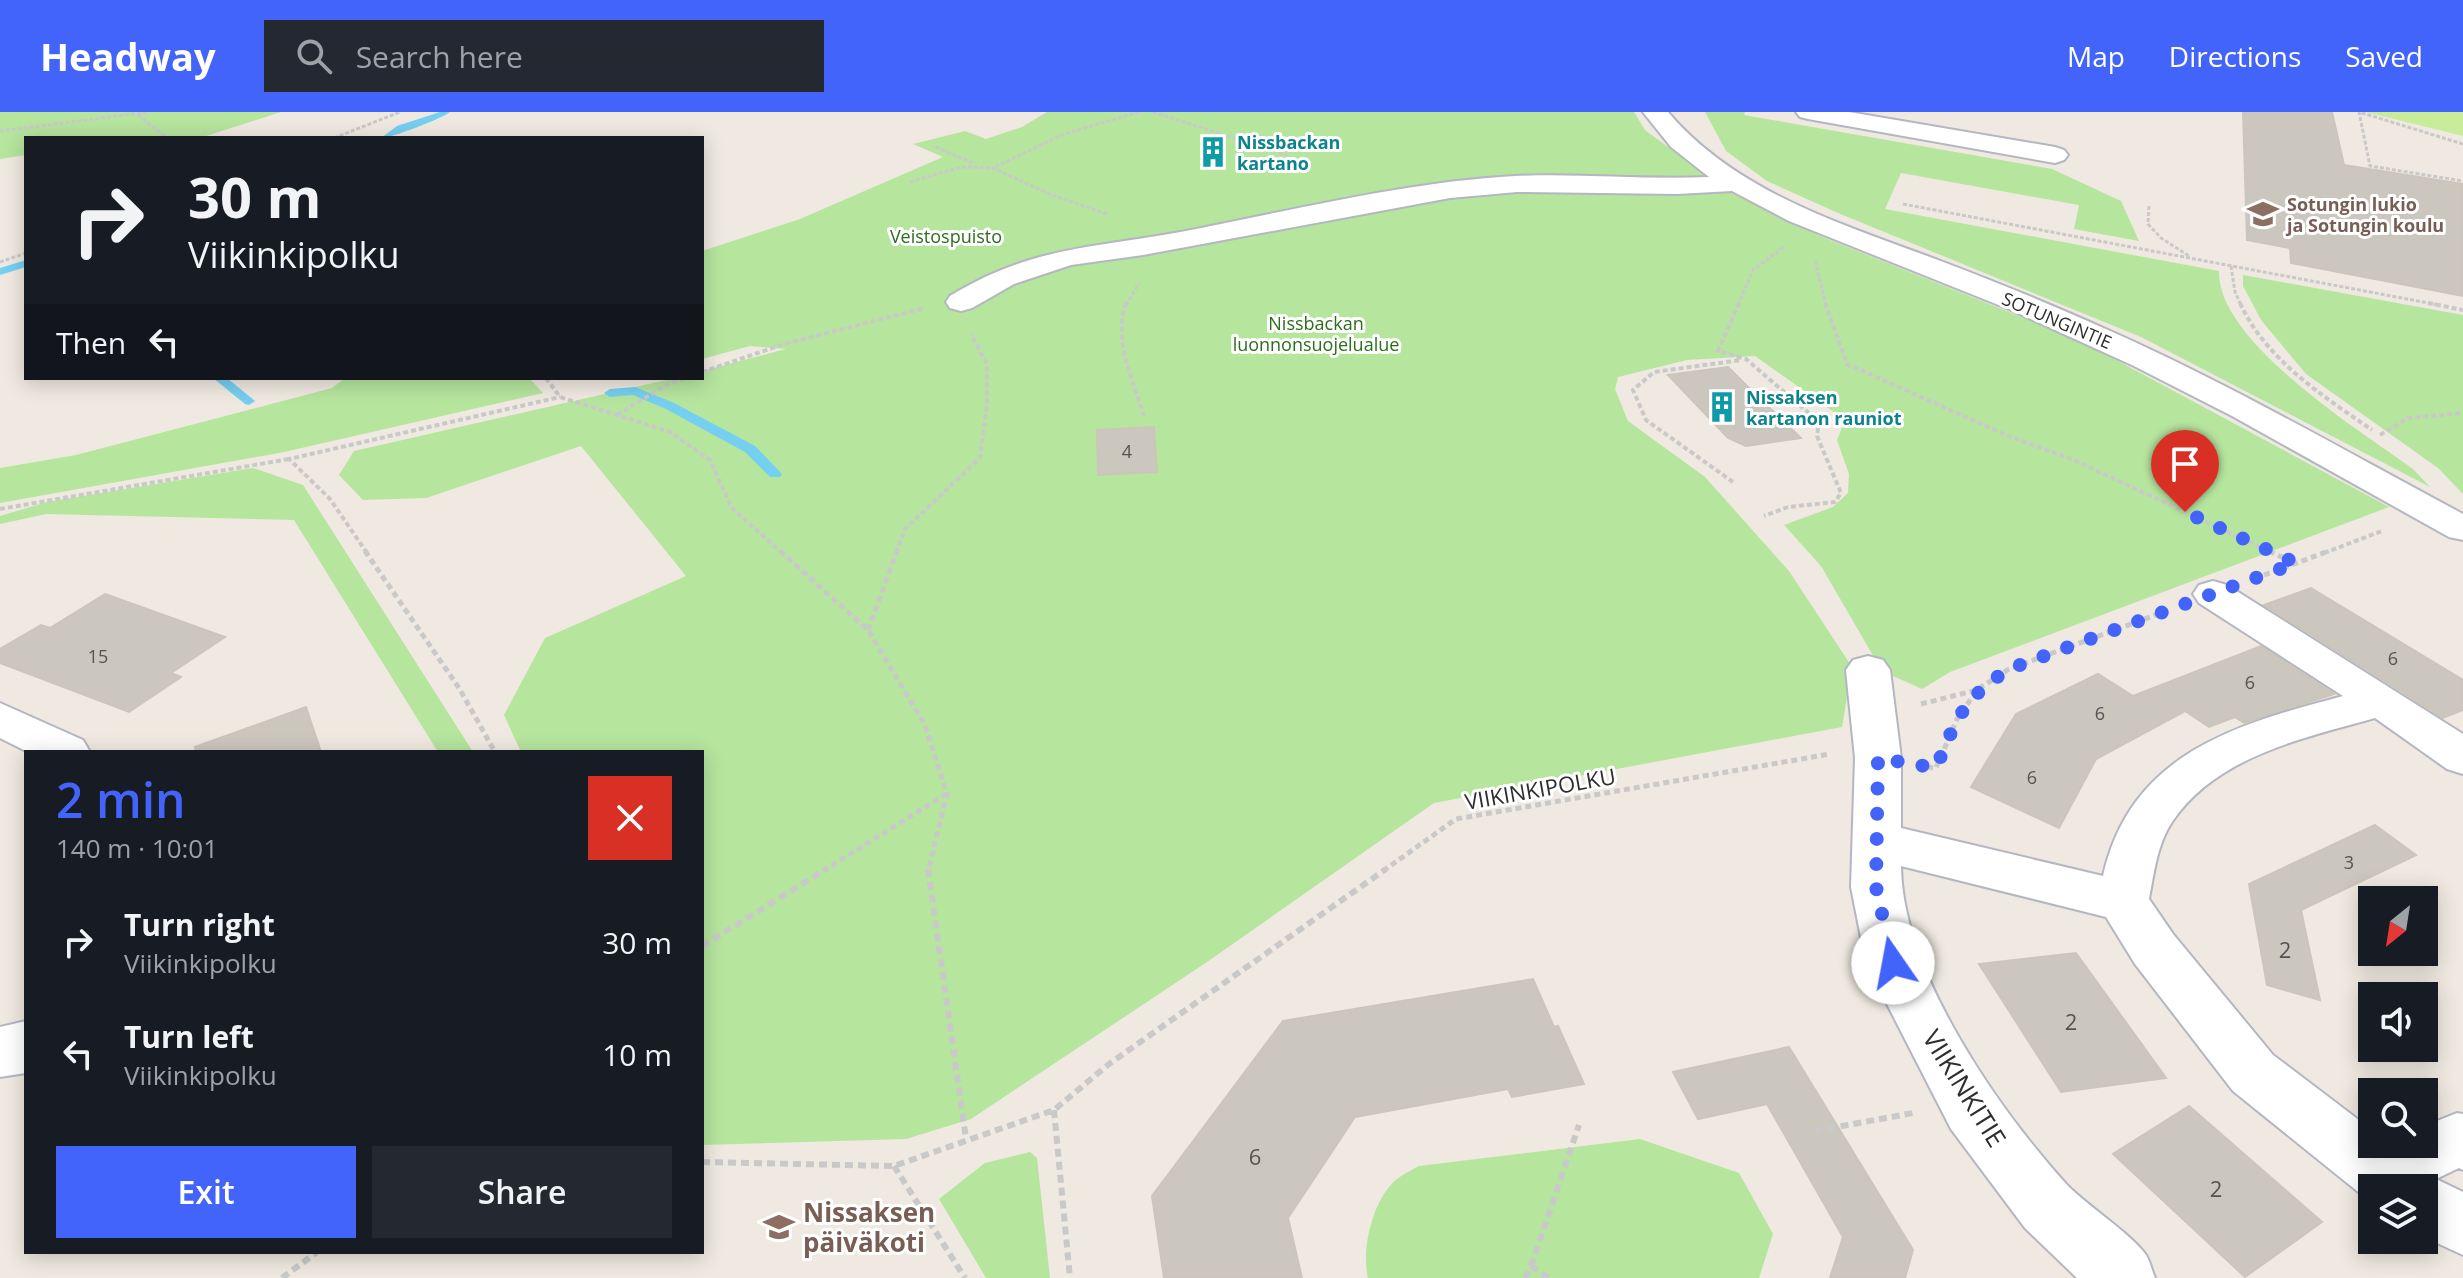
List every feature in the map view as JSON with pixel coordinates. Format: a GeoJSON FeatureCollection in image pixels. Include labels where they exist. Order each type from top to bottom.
{"type":"FeatureCollection","features":[{"type":"Feature","properties":{"kind":"street","name":"SOTUNGINTIE"},"geometry":{"type":"LineString","coordinates":[[1655,112],[1682,144],[1814,227],[2021,303],[2170,371],[2463,529]]}},
{"type":"Feature","properties":{"kind":"street"},"geometry":{"type":"LineString","coordinates":[[1808,112],[2055,155]]}},
{"type":"Feature","properties":{"kind":"street"},"geometry":{"type":"LineString","coordinates":[[961,302],[993,280],[1031,266],[1098,250],[1181,240],[1450,190],[1517,184],[1677,186],[1740,183]]}},
{"type":"Feature","properties":{"kind":"street"},"geometry":{"type":"LineString","coordinates":[[2213,594],[2382,701],[2463,757]]}},
{"type":"Feature","properties":{"kind":"street"},"geometry":{"type":"LineString","coordinates":[[2123,901],[2136,846],[2164,795],[2215,755],[2251,739],[2382,701]]}},
{"type":"Feature","properties":{"kind":"street","name":"VIIKINKITIE"},"geometry":{"type":"LineString","coordinates":[[1873,714],[1876,887],[1893,963],[1972,1110],[2047,1207],[2123,1278]]}},
{"type":"Feature","properties":{"kind":"street"},"geometry":{"type":"LineString","coordinates":[[0,719],[63,750]]}},
{"type":"Feature","properties":{"kind":"street"},"geometry":{"type":"LineString","coordinates":[[1877,843],[1919,850],[2123,901],[2154,949],[2253,1073],[2383,1174]]}},
{"type":"Feature","properties":{"kind":"street"},"geometry":{"type":"LineString","coordinates":[[0,1052],[24,1048]]}},
{"type":"Feature","properties":{"kind":"street"},"geometry":{"type":"LineString","coordinates":[[2419,1174],[2457,1140],[2463,1142]]}},
{"type":"Feature","properties":{"kind":"street"},"geometry":{"type":"LineString","coordinates":[[2438,1210],[2463,1225]]}},
{"type":"Feature","properties":{"kind":"path"},"geometry":{"type":"LineString","coordinates":[[0,131],[149,112]]}},
{"type":"Feature","properties":{"kind":"path"},"geometry":{"type":"LineString","coordinates":[[339,136],[400,112]]}},
{"type":"Feature","properties":{"kind":"path"},"geometry":{"type":"LineString","coordinates":[[993,168],[1026,148],[1082,126],[1139,112]]}},
{"type":"Feature","properties":{"kind":"path"},"geometry":{"type":"LineString","coordinates":[[1153,112],[1287,155]]}},
{"type":"Feature","properties":{"kind":"path"},"geometry":{"type":"LineString","coordinates":[[2463,144],[2359,112],[2370,166],[2463,181]]}},
{"type":"Feature","properties":{"kind":"path"},"geometry":{"type":"LineString","coordinates":[[137,115],[164,136]]}},
{"type":"Feature","properties":{"kind":"path"},"geometry":{"type":"LineString","coordinates":[[936,147],[1052,195],[1181,240],[1127,295],[1119,326],[1144,416]]}},
{"type":"Feature","properties":{"kind":"path"},"geometry":{"type":"LineString","coordinates":[[910,182],[946,169],[975,164]]}},
{"type":"Feature","properties":{"kind":"path"},"geometry":{"type":"LineString","coordinates":[[1903,204],[2463,310]]}},
{"type":"Feature","properties":{"kind":"path"},"geometry":{"type":"LineString","coordinates":[[2149,206],[2148,224],[2161,238],[2193,259]]}},
{"type":"Feature","properties":{"kind":"path"},"geometry":{"type":"LineString","coordinates":[[1764,516],[1788,507],[1835,502],[1841,493],[1817,436],[1819,422],[1746,359],[1718,351],[1753,270],[1814,227],[1828,316],[1847,364],[2006,435],[2074,460],[2296,563]]}},
{"type":"Feature","properties":{"kind":"path"},"geometry":{"type":"LineString","coordinates":[[0,262],[24,254]]}},
{"type":"Feature","properties":{"kind":"path"},"geometry":{"type":"LineString","coordinates":[[2231,266],[2231,284],[2240,304],[2294,373],[2391,444]]}},
{"type":"Feature","properties":{"kind":"path"},"geometry":{"type":"LineString","coordinates":[[704,371],[784,344],[900,313],[961,302],[973,340],[987,364],[987,404],[980,458],[905,529],[868,630]]}},
{"type":"Feature","properties":{"kind":"path"},"geometry":{"type":"LineString","coordinates":[[1733,482],[1646,420],[1633,390],[1654,372],[1746,359]]}},
{"type":"Feature","properties":{"kind":"path"},"geometry":{"type":"LineString","coordinates":[[547,380],[560,397]]}},
{"type":"Feature","properties":{"kind":"path"},"geometry":{"type":"LineString","coordinates":[[617,415],[680,380]]}},
{"type":"Feature","properties":{"kind":"path"},"geometry":{"type":"LineString","coordinates":[[0,509],[289,459],[560,397],[670,432],[710,460],[732,508],[868,630],[925,725],[947,794],[928,870],[966,1139]]}},
{"type":"Feature","properties":{"kind":"path"},"geometry":{"type":"LineString","coordinates":[[2380,435],[2391,423],[2413,416],[2463,413]]}},
{"type":"Feature","properties":{"kind":"path"},"geometry":{"type":"LineString","coordinates":[[289,459],[330,499],[459,688],[494,750]]}},
{"type":"Feature","properties":{"kind":"path","name":"VIIKINKIPOLKU"},"geometry":{"type":"LineString","coordinates":[[1054,1110],[1109,1064],[1456,819],[1842,752],[1873,714],[1978,689],[2009,669],[2395,526]]}},
{"type":"Feature","properties":{"kind":"path","name":"VIIKINKIPOLKU"},"geometry":{"type":"LineString","coordinates":[[1873,714],[1936,768],[1957,719],[1978,689]]}},
{"type":"Feature","properties":{"kind":"path"},"geometry":{"type":"LineString","coordinates":[[704,945],[947,794]]}},
{"type":"Feature","properties":{"kind":"path"},"geometry":{"type":"LineString","coordinates":[[704,1162],[894,1166],[1054,1110],[1070,1278]]}},
{"type":"Feature","properties":{"kind":"path"},"geometry":{"type":"LineString","coordinates":[[1815,1131],[1914,1112]]}},
{"type":"Feature","properties":{"kind":"path"},"geometry":{"type":"LineString","coordinates":[[1525,1278],[1579,1125]]}},
{"type":"Feature","properties":{"kind":"path"},"geometry":{"type":"LineString","coordinates":[[894,1166],[965,1278]]}},
{"type":"Feature","properties":{"kind":"path"},"geometry":{"type":"LineString","coordinates":[[282,1278],[314,1254]]}},
{"type":"Feature","properties":{"kind":"path"},"geometry":{"type":"LineString","coordinates":[[1531,1266],[1549,1278]]}},
{"type":"Feature","properties":{"kind":"green space"},"geometry":{"type":"Polygon","coordinates":[[[0,112],[281,112],[206,136],[24,136],[24,155],[0,159],[0,112]]]}},
{"type":"Feature","properties":{"kind":"green space"},"geometry":{"type":"Polygon","coordinates":[[[1047,112],[1634,112],[1645,130],[1729,192],[1825,238],[2081,341],[2389,507],[1950,672],[1922,689],[1882,671],[1821,566],[1784,525],[1833,507],[1848,493],[1849,474],[1837,440],[1845,420],[1755,356],[1687,360],[1618,377],[1615,389],[1628,421],[1705,477],[1789,571],[1852,667],[1842,727],[1434,803],[1207,962],[971,1119],[906,1139],[704,1145],[704,750],[520,750],[504,715],[545,638],[686,576],[581,446],[426,498],[363,500],[339,475],[354,451],[666,380],[704,380],[704,370],[786,349],[750,346],[704,358],[704,250],[800,219],[943,157],[913,144],[965,131],[986,139],[1022,127],[1047,112]]]}},
{"type":"Feature","properties":{"kind":"green space"},"geometry":{"type":"Polygon","coordinates":[[[1705,112],[1745,112],[1744,115],[2052,169],[2121,201],[2139,241],[2074,229],[2079,205],[1901,173],[1885,209],[2219,271],[2225,298],[2241,327],[2266,355],[2328,408],[2413,469],[2430,487],[2141,337],[1767,181],[1726,151],[1705,112]]]}},
{"type":"Feature","properties":{"kind":"green space"},"geometry":{"type":"Polygon","coordinates":[[[2365,112],[2463,112],[2463,136],[2365,112]]]}},
{"type":"Feature","properties":{"kind":"green space"},"geometry":{"type":"Polygon","coordinates":[[[2243,275],[2463,315],[2463,494],[2438,468],[2306,374],[2261,320],[2243,286],[2243,275]]]}},
{"type":"Feature","properties":{"kind":"green space"},"geometry":{"type":"Polygon","coordinates":[[[342,380],[531,380],[543,393],[284,452],[0,503],[0,468],[76,455],[332,388],[342,380]]]}},
{"type":"Feature","properties":{"kind":"green space"},"geometry":{"type":"Polygon","coordinates":[[[253,468],[303,485],[472,750],[437,750],[294,520],[46,514],[0,524],[0,516],[47,502],[253,468]]]}},
{"type":"Feature","properties":{"kind":"green space"},"geometry":{"type":"Polygon","coordinates":[[[1640,1139],[1739,1173],[1773,1234],[1759,1278],[1368,1278],[1366,1253],[1375,1211],[1381,1198],[1399,1177],[1419,1166],[1640,1139]]]}},
{"type":"Feature","properties":{"kind":"green space"},"geometry":{"type":"Polygon","coordinates":[[[1030,1152],[1037,1158],[1050,1278],[986,1278],[939,1199],[985,1163],[1030,1152]]]}},
{"type":"Feature","properties":{"kind":"building"},"geometry":{"type":"Polygon","coordinates":[[[2243,112],[2332,112],[2344,165],[2463,184],[2463,296],[2291,263],[2290,248],[2247,240],[2243,112]]]}},
{"type":"Feature","properties":{"kind":"building","name":"Nissaksen kartanon rauniot"},"geometry":{"type":"Polygon","coordinates":[[[1728,367],[1801,438],[1746,446],[1728,438],[1668,375],[1728,367]]]}},
{"type":"Feature","properties":{"kind":"building"},"geometry":{"type":"Polygon","coordinates":[[[1154,427],[1157,472],[1098,475],[1097,430],[1154,427]]]}},
{"type":"Feature","properties":{"kind":"building"},"geometry":{"type":"Polygon","coordinates":[[[2311,588],[2463,680],[2463,710],[2443,718],[2264,605],[2311,588]]]}},
{"type":"Feature","properties":{"kind":"building"},"geometry":{"type":"Polygon","coordinates":[[[105,594],[225,637],[171,673],[181,677],[129,712],[0,663],[0,649],[41,625],[50,628],[105,594]]]}},
{"type":"Feature","properties":{"kind":"building"},"geometry":{"type":"Polygon","coordinates":[[[2261,646],[2334,694],[2244,723],[2235,717],[2209,727],[2185,711],[2096,759],[2059,828],[1971,787],[2016,714],[2098,674],[2133,696],[2261,646]]]}},
{"type":"Feature","properties":{"kind":"building"},"geometry":{"type":"Polygon","coordinates":[[[306,707],[320,750],[196,750],[195,747],[306,707]]]}},
{"type":"Feature","properties":{"kind":"building"},"geometry":{"type":"Polygon","coordinates":[[[2375,825],[2416,855],[2301,910],[2320,1000],[2267,985],[2249,884],[2375,825]]]}},
{"type":"Feature","properties":{"kind":"building"},"geometry":{"type":"Polygon","coordinates":[[[2076,953],[2166,1078],[2061,1092],[1979,964],[2076,953]]]}},
{"type":"Feature","properties":{"kind":"building"},"geometry":{"type":"Polygon","coordinates":[[[1533,979],[1584,1084],[1512,1097],[1508,1089],[1355,1117],[1288,1218],[1302,1278],[1164,1278],[1152,1196],[1283,1021],[1533,979]]]}},
{"type":"Feature","properties":{"kind":"building"},"geometry":{"type":"Polygon","coordinates":[[[1789,1047],[1913,1250],[1905,1278],[1830,1278],[1843,1237],[1767,1104],[1698,1119],[1673,1072],[1789,1047]]]}},
{"type":"Feature","properties":{"kind":"building"},"geometry":{"type":"Polygon","coordinates":[[[2189,1106],[2322,1222],[2245,1277],[2113,1154],[2189,1106]]]}},
{"type":"Feature","properties":{"kind":"waterway"},"geometry":{"type":"LineString","coordinates":[[388,136],[446,112]]}},
{"type":"Feature","properties":{"kind":"waterway"},"geometry":{"type":"LineString","coordinates":[[0,272],[24,264]]}},
{"type":"Feature","properties":{"kind":"waterway"},"geometry":{"type":"LineString","coordinates":[[222,380],[249,401]]}},
{"type":"Feature","properties":{"kind":"waterway"},"geometry":{"type":"LineString","coordinates":[[610,393],[635,391],[670,406],[750,449],[775,474]]}},
{"type":"Feature","properties":{"kind":"place","name":"Nissbackan kartano"},"geometry":{"type":"Point","coordinates":[1213,152]}},
{"type":"Feature","properties":{"kind":"place","name":"Sotungin lukio ja Sotungin koulu"},"geometry":{"type":"Point","coordinates":[2263,214]}},
{"type":"Feature","properties":{"kind":"place","name":"Nissaksen kartanon rauniot"},"geometry":{"type":"Point","coordinates":[1722,407]}},
{"type":"Feature","properties":{"kind":"place","name":"Nissaksen päiväkoti"},"geometry":{"type":"Point","coordinates":[779,1227]}},
{"type":"Feature","properties":{"kind":"route"},"geometry":{"type":"LineString","coordinates":[[1893,963],[1876,887],[1878,758],[1936,768],[1957,719],[1978,689],[2009,669],[2296,563],[2185,512]]}},
{"type":"Feature","properties":{"kind":"park label","name":"Veistospuisto"},"geometry":{"type":"Point","coordinates":[946,236]}},
{"type":"Feature","properties":{"kind":"park label","name":"Nissbackan luonnonsuojelualue"},"geometry":{"type":"Point","coordinates":[1316,333]}}]}
